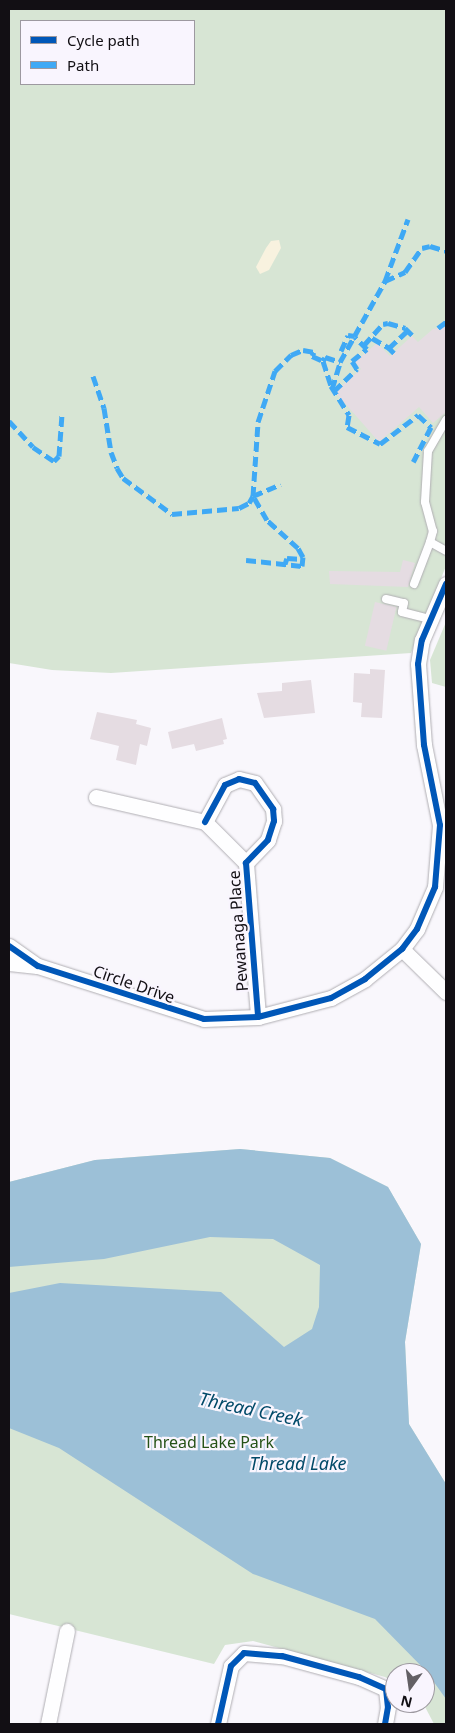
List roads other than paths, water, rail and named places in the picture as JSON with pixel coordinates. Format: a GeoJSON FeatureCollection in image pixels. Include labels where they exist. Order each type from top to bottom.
{"type":"FeatureCollection","features":[{"type":"Feature","properties":{"kind":"street","name":"Circle Drive"},"geometry":{"type":"LineString","coordinates":[[9,946],[38,966],[204,1020],[258,1017],[331,998],[365,979],[402,949],[417,929],[435,888],[440,826],[424,744],[418,664],[431,618],[446,584]]}},
{"type":"Feature","properties":{"kind":"street","name":"Pewanaga Place"},"geometry":{"type":"LineString","coordinates":[[246,863],[268,840],[274,821],[273,808],[255,783],[238,779],[225,784],[205,822],[246,863],[258,1017]]}},
{"type":"Feature","properties":{"kind":"street"},"geometry":{"type":"LineString","coordinates":[[96,797],[205,822]]}},
{"type":"Feature","properties":{"kind":"street"},"geometry":{"type":"LineString","coordinates":[[402,949],[446,992]]}},
{"type":"Feature","properties":{"kind":"street"},"geometry":{"type":"LineString","coordinates":[[9,963],[38,966]]}},
{"type":"Feature","properties":{"kind":"street"},"geometry":{"type":"LineString","coordinates":[[48,1724],[67,1631]]}},
{"type":"Feature","properties":{"kind":"street"},"geometry":{"type":"LineString","coordinates":[[218,1724],[231,1666],[244,1653],[282,1656],[359,1677],[386,1689],[388,1707],[384,1724]]}},
{"type":"Feature","properties":{"kind":"lane"},"geometry":{"type":"LineString","coordinates":[[414,584],[433,531],[425,502],[428,451],[446,420]]}},
{"type":"Feature","properties":{"kind":"lane"},"geometry":{"type":"LineString","coordinates":[[430,542],[446,551]]}},
{"type":"Feature","properties":{"kind":"lane"},"geometry":{"type":"LineString","coordinates":[[386,599],[404,603],[402,612],[431,618]]}},
{"type":"Feature","properties":{"kind":"water","name":"Thread Lake"},"geometry":{"type":"Polygon","coordinates":[[[240,1149],[330,1158],[388,1187],[421,1244],[405,1342],[409,1424],[446,1484],[446,1699],[435,1684],[435,1663],[418,1663],[375,1619],[253,1574],[59,1448],[9,1428],[9,1293],[60,1283],[221,1292],[284,1347],[312,1329],[319,1307],[320,1265],[273,1239],[210,1237],[104,1259],[9,1267],[9,1182],[95,1160],[240,1149]]]}},
{"type":"Feature","properties":{"kind":"water label","name":"Thread Creek"},"geometry":{"type":"Point","coordinates":[251,1409]}},
{"type":"Feature","properties":{"kind":"park label","name":"Thread Lake Park"},"geometry":{"type":"Point","coordinates":[209,1442]}}]}
